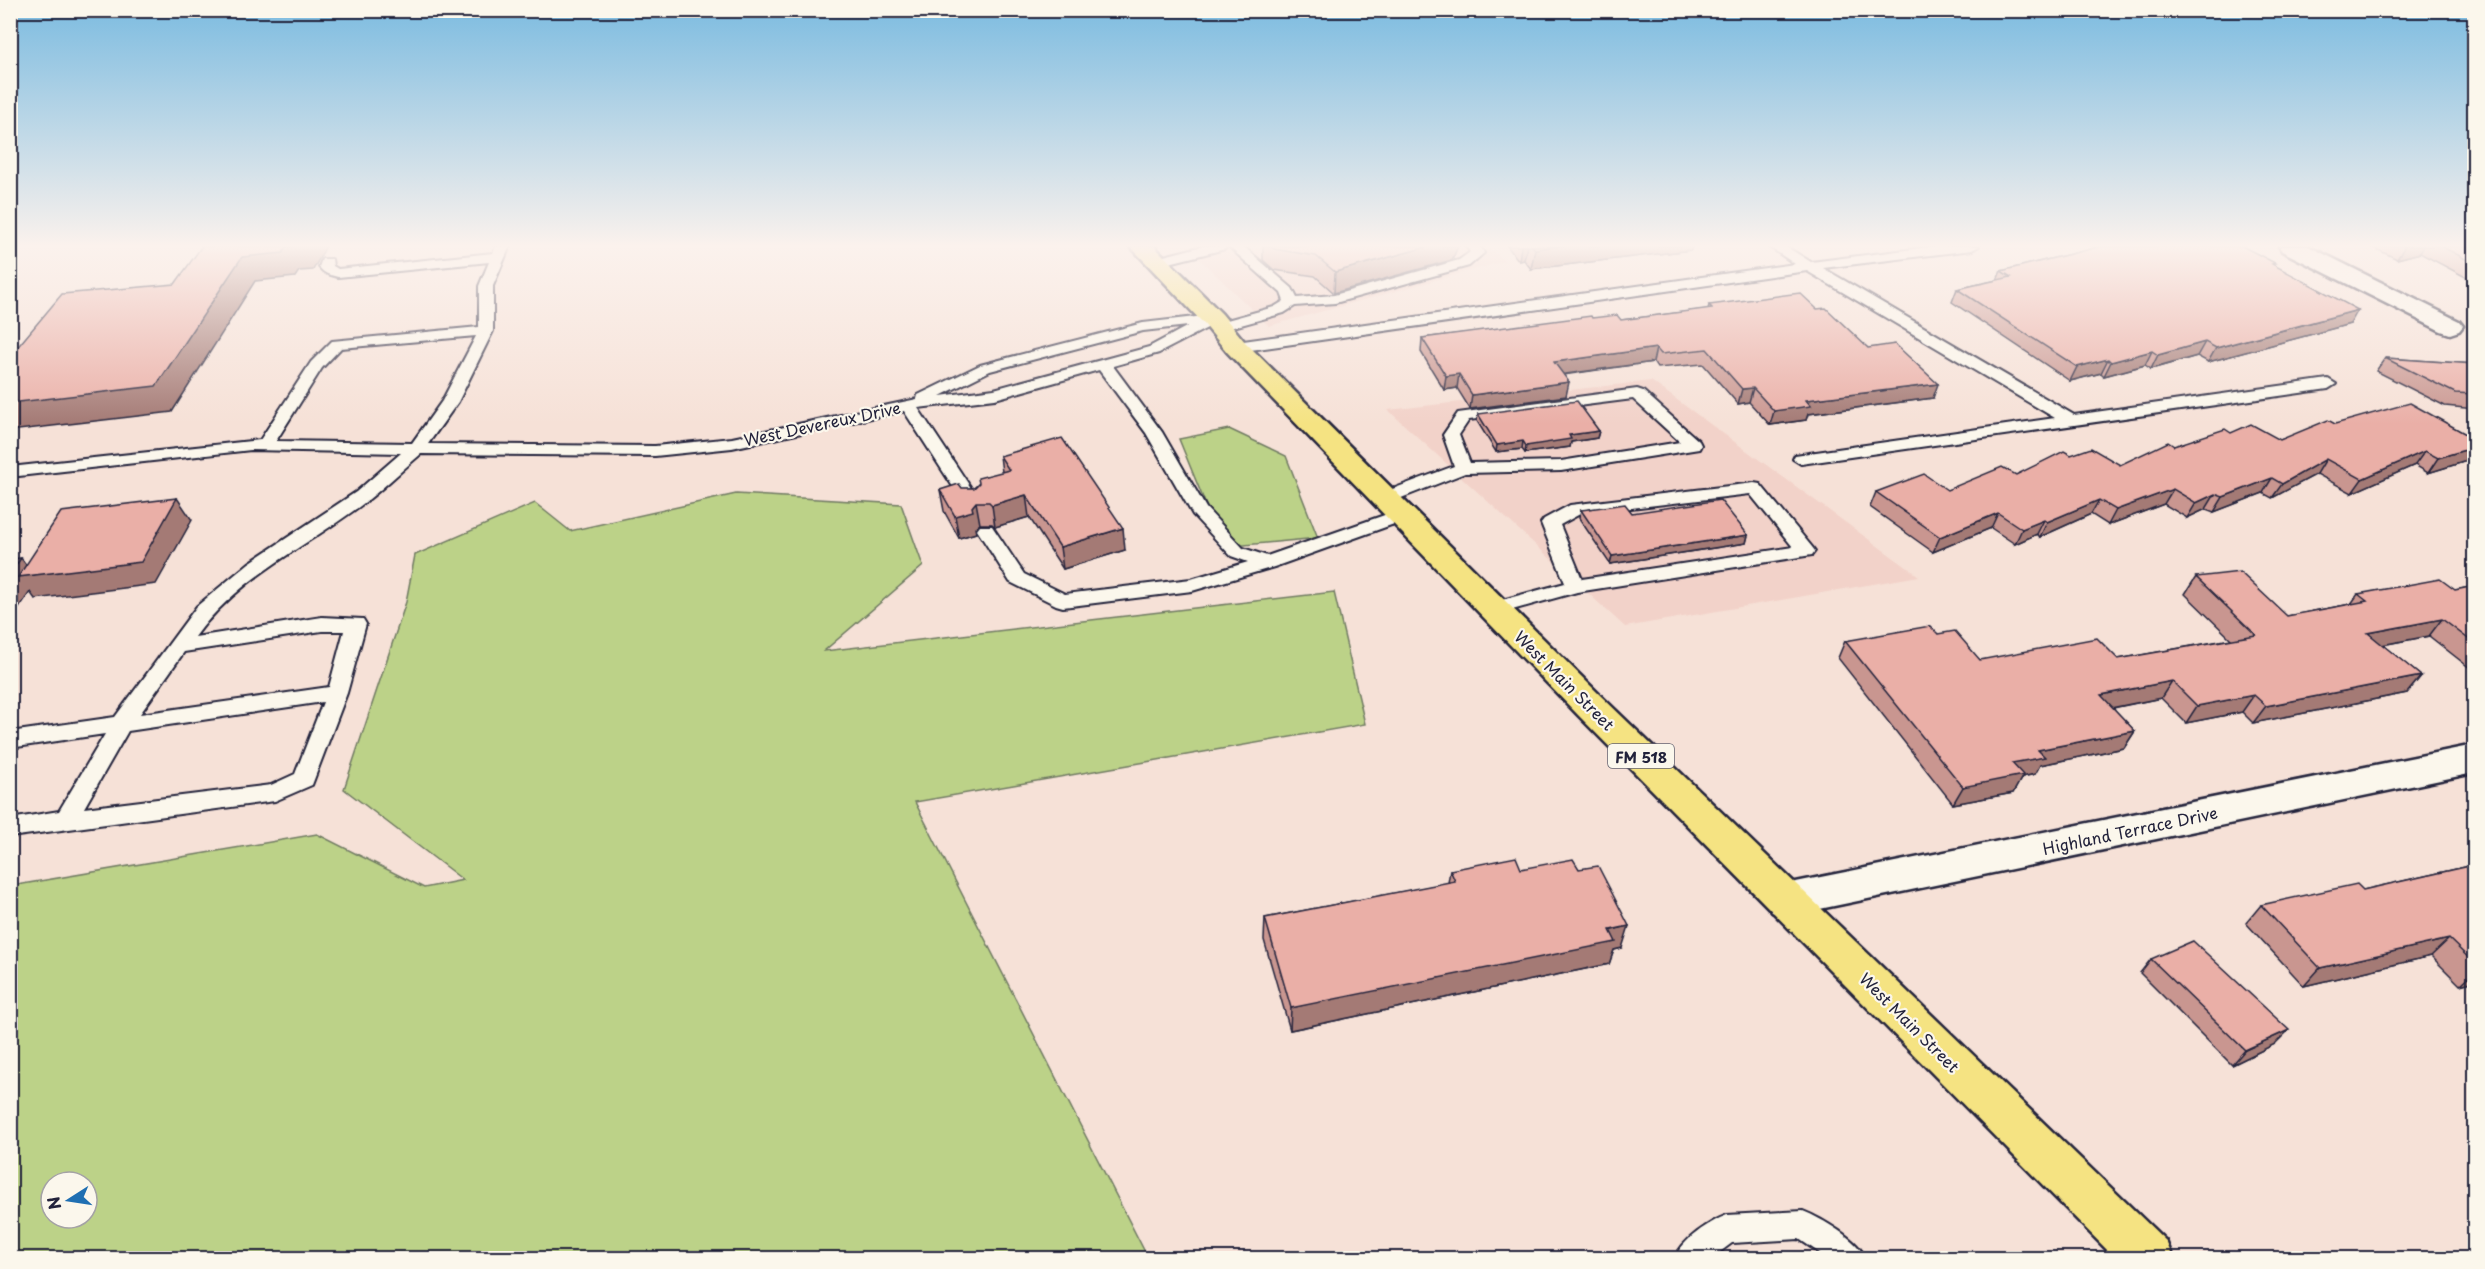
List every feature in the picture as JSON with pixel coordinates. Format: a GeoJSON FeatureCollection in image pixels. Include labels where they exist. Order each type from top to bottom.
{"type":"FeatureCollection","features":[{"type":"Feature","properties":{"kind":"main road","name":"West Main Street"},"geometry":{"type":"LineString","coordinates":[[1198,305],[1494,609],[2149,1258]]}},
{"type":"Feature","properties":{"kind":"street"},"geometry":{"type":"LineString","coordinates":[[2408,305],[2450,326]]}},
{"type":"Feature","properties":{"kind":"street","name":"Highland Terrace Drive"},"geometry":{"type":"LineString","coordinates":[[1786,900],[2475,759]]}},
{"type":"Feature","properties":{"kind":"lane"},"geometry":{"type":"LineString","coordinates":[[66,819],[122,723],[204,612],[256,567],[362,496],[417,448],[450,402],[486,331],[486,305]]}},
{"type":"Feature","properties":{"kind":"lane"},"geometry":{"type":"LineString","coordinates":[[1223,331],[1287,305]]}},
{"type":"Feature","properties":{"kind":"lane"},"geometry":{"type":"LineString","coordinates":[[972,503],[908,405],[985,368],[1143,327],[1223,331],[1455,305]]}},
{"type":"Feature","properties":{"kind":"lane"},"geometry":{"type":"LineString","coordinates":[[1876,305],[2073,421]]}},
{"type":"Feature","properties":{"kind":"lane"},"geometry":{"type":"LineString","coordinates":[[265,445],[316,365],[337,344],[486,331]]}},
{"type":"Feature","properties":{"kind":"lane","name":"West Devereux Drive"},"geometry":{"type":"LineString","coordinates":[[10,472],[265,445],[518,452],[655,451],[732,443],[908,405],[995,394],[1223,331]]}},
{"type":"Feature","properties":{"kind":"lane"},"geometry":{"type":"LineString","coordinates":[[1103,364],[1154,432],[1199,511],[1237,552],[1266,562]]}},
{"type":"Feature","properties":{"kind":"lane"},"geometry":{"type":"LineString","coordinates":[[1801,459],[2328,384]]}},
{"type":"Feature","properties":{"kind":"lane"},"geometry":{"type":"LineString","coordinates":[[986,530],[1017,578],[1063,601],[1192,585],[1266,562],[1393,506],[1463,468],[1561,466],[1693,445],[1637,394],[1464,416],[1450,435],[1463,468]]}},
{"type":"Feature","properties":{"kind":"lane"},"geometry":{"type":"LineString","coordinates":[[1494,609],[1576,586],[1806,551],[1754,488],[1576,509],[1550,523],[1576,586]]}},
{"type":"Feature","properties":{"kind":"lane"},"geometry":{"type":"LineString","coordinates":[[10,828],[275,793],[304,779],[337,693],[356,624],[321,624],[176,647]]}},
{"type":"Feature","properties":{"kind":"lane"},"geometry":{"type":"LineString","coordinates":[[10,740],[337,693]]}},
{"type":"Feature","properties":{"kind":"lane"},"geometry":{"type":"LineString","coordinates":[[1689,1258],[1727,1229],[1803,1225],[1851,1258]]}},
{"type":"Feature","properties":{"kind":"shaded area"},"geometry":{"type":"Polygon","coordinates":[[[1247,305],[1344,305],[1269,326],[1247,305]]]}},
{"type":"Feature","properties":{"kind":"shaded area"},"geometry":{"type":"Polygon","coordinates":[[[1651,381],[1919,576],[1625,627],[1388,410],[1651,381]]]}},
{"type":"Feature","properties":{"kind":"green space"},"geometry":{"type":"Polygon","coordinates":[[[1229,429],[1286,456],[1318,538],[1223,547],[1179,439],[1229,429]]]}},
{"type":"Feature","properties":{"kind":"green space"},"geometry":{"type":"Polygon","coordinates":[[[736,494],[901,504],[923,566],[824,651],[1334,592],[1365,724],[915,802],[1148,1258],[11,1258],[11,886],[317,834],[424,888],[463,880],[344,789],[406,602],[415,555],[535,503],[570,531],[736,494]]]}},
{"type":"Feature","properties":{"kind":"building"},"geometry":{"type":"Polygon","coordinates":[[[53,305],[210,305],[156,386],[10,403],[10,356],[53,305]]]}},
{"type":"Feature","properties":{"kind":"building"},"geometry":{"type":"Polygon","coordinates":[[[1709,305],[1813,305],[1817,309],[1826,308],[1868,348],[1895,344],[1938,384],[1806,400],[1811,406],[1774,411],[1753,388],[1742,389],[1707,349],[1661,354],[1656,348],[1554,362],[1569,382],[1472,395],[1459,374],[1446,376],[1422,338],[1591,316],[1592,318],[1617,315],[1621,320],[1712,308],[1709,305]]]}},
{"type":"Feature","properties":{"kind":"building"},"geometry":{"type":"Polygon","coordinates":[[[1982,305],[2349,305],[2358,310],[2216,348],[2205,342],[2158,355],[2152,351],[2111,362],[2108,359],[2077,367],[1982,305]]]}},
{"type":"Feature","properties":{"kind":"building"},"geometry":{"type":"Polygon","coordinates":[[[2385,358],[2475,364],[2475,394],[2455,393],[2385,358]]]}},
{"type":"Feature","properties":{"kind":"building"},"geometry":{"type":"Polygon","coordinates":[[[1577,401],[1599,431],[1569,435],[1571,439],[1526,446],[1523,441],[1497,445],[1478,414],[1577,401]]]}},
{"type":"Feature","properties":{"kind":"building"},"geometry":{"type":"Polygon","coordinates":[[[2410,403],[2475,439],[2475,447],[2438,458],[2425,451],[2362,479],[2326,459],[2282,484],[2272,478],[2223,497],[2215,494],[2196,503],[2173,489],[2116,510],[2099,500],[2047,522],[2044,520],[2022,529],[1998,513],[1940,537],[1876,492],[1924,474],[1947,490],[2002,467],[2016,475],[2064,451],[2071,455],[2091,448],[2120,465],[2168,442],[2174,446],[2225,429],[2231,433],[2251,424],[2280,440],[2328,420],[2335,424],[2410,403]]]}},
{"type":"Feature","properties":{"kind":"building"},"geometry":{"type":"Polygon","coordinates":[[[1062,438],[1123,528],[1060,547],[1026,495],[992,505],[989,502],[976,502],[972,507],[973,511],[955,516],[940,490],[959,484],[962,488],[974,488],[979,483],[978,478],[1009,470],[1000,456],[1062,438]]]}},
{"type":"Feature","properties":{"kind":"building"},"geometry":{"type":"Polygon","coordinates":[[[177,498],[141,562],[18,577],[61,512],[177,498]]]}},
{"type":"Feature","properties":{"kind":"building"},"geometry":{"type":"Polygon","coordinates":[[[1720,500],[1748,535],[1612,556],[1581,510],[1625,504],[1632,513],[1720,500]]]}},
{"type":"Feature","properties":{"kind":"building"},"geometry":{"type":"Polygon","coordinates":[[[21,558],[10,573],[10,559],[21,558]]]}},
{"type":"Feature","properties":{"kind":"building"},"geometry":{"type":"Polygon","coordinates":[[[2240,572],[2287,616],[2367,601],[2358,594],[2440,579],[2455,590],[2475,586],[2475,644],[2442,619],[2368,633],[2421,676],[2266,706],[2254,695],[2197,706],[2172,681],[2101,695],[2135,731],[2038,750],[2045,757],[2012,763],[2023,775],[1963,787],[1845,641],[1930,626],[1938,634],[1955,631],[1980,660],[2097,638],[2118,659],[2256,635],[2196,577],[2240,572]]]}},
{"type":"Feature","properties":{"kind":"building"},"geometry":{"type":"Polygon","coordinates":[[[1516,857],[1521,869],[1573,859],[1579,869],[1598,866],[1629,926],[1610,930],[1616,942],[1291,1008],[1265,918],[1455,881],[1450,870],[1516,857]]]}},
{"type":"Feature","properties":{"kind":"building"},"geometry":{"type":"Polygon","coordinates":[[[2474,865],[2475,964],[2449,939],[2320,968],[2261,905],[2357,884],[2363,890],[2474,865]]]}},
{"type":"Feature","properties":{"kind":"building"},"geometry":{"type":"Polygon","coordinates":[[[2193,941],[2289,1030],[2245,1050],[2151,959],[2193,941]]]}}]}
